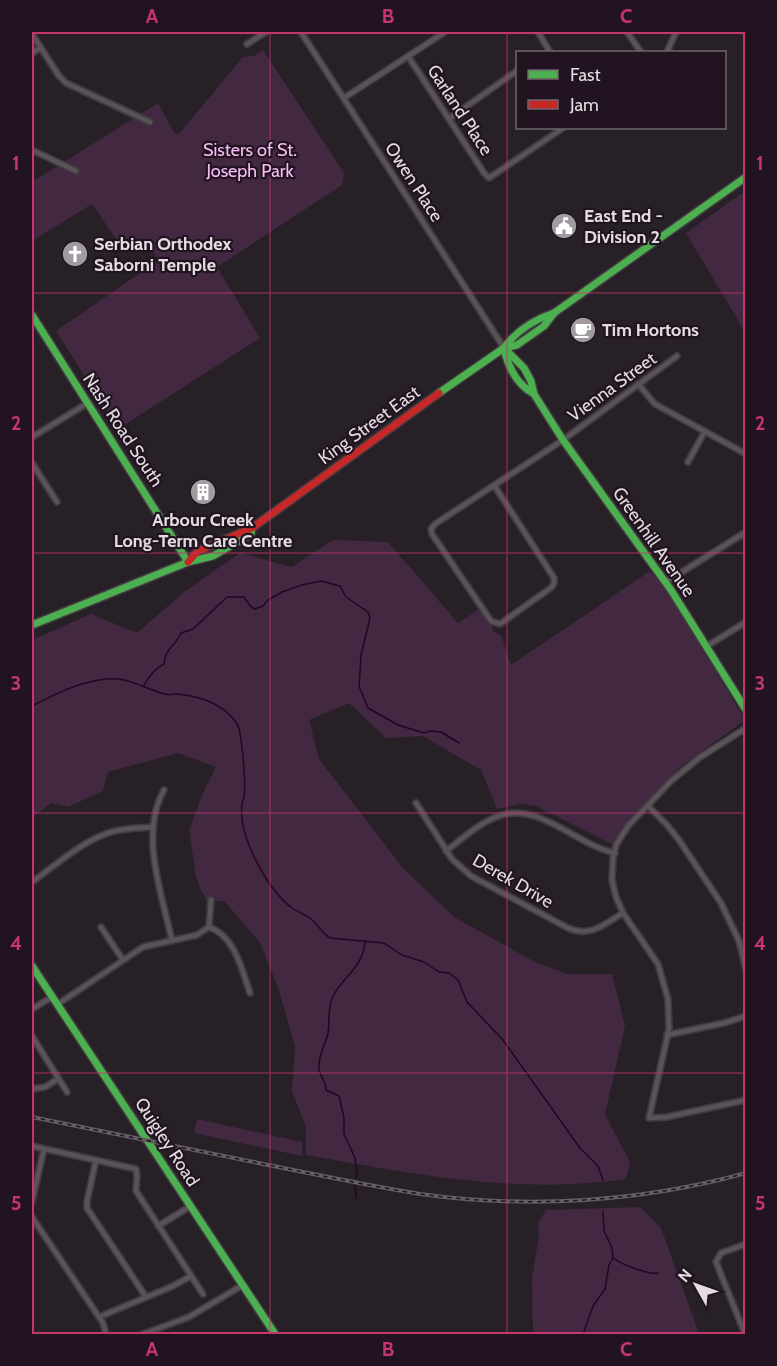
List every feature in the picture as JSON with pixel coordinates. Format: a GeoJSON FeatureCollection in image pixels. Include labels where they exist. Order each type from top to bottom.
{"type":"FeatureCollection","features":[{"type":"Feature","properties":{"kind":"street"},"geometry":{"type":"LineString","coordinates":[[247,44],[266,32]]}},
{"type":"Feature","properties":{"kind":"street","name":"Owen Place"},"geometry":{"type":"LineString","coordinates":[[301,32],[504,348]]}},
{"type":"Feature","properties":{"kind":"street"},"geometry":{"type":"LineString","coordinates":[[344,98],[445,32]]}},
{"type":"Feature","properties":{"kind":"street"},"geometry":{"type":"LineString","coordinates":[[538,32],[547,51]]}},
{"type":"Feature","properties":{"kind":"street"},"geometry":{"type":"LineString","coordinates":[[627,32],[640,51]]}},
{"type":"Feature","properties":{"kind":"street"},"geometry":{"type":"LineString","coordinates":[[668,51],[676,32]]}},
{"type":"Feature","properties":{"kind":"street"},"geometry":{"type":"LineString","coordinates":[[32,34],[66,83],[150,122]]}},
{"type":"Feature","properties":{"kind":"street"},"geometry":{"type":"LineString","coordinates":[[32,53],[40,48]]}},
{"type":"Feature","properties":{"kind":"street","name":"Garland Place"},"geometry":{"type":"LineString","coordinates":[[408,56],[489,178],[562,129]]}},
{"type":"Feature","properties":{"kind":"street"},"geometry":{"type":"LineString","coordinates":[[450,118],[516,71]]}},
{"type":"Feature","properties":{"kind":"street"},"geometry":{"type":"LineString","coordinates":[[32,150],[76,171]]}},
{"type":"Feature","properties":{"kind":"street","name":"King Street East"},"geometry":{"type":"LineString","coordinates":[[32,625],[188,562],[201,561],[227,550],[251,534],[252,528],[504,348],[511,336],[538,318],[554,313],[746,177]]}},
{"type":"Feature","properties":{"kind":"street","name":"Nash Road South"},"geometry":{"type":"LineString","coordinates":[[32,315],[188,562]]}},
{"type":"Feature","properties":{"kind":"street","name":"Greenhill Avenue"},"geometry":{"type":"LineString","coordinates":[[504,348],[507,363],[525,390],[534,394],[563,440],[666,582],[746,711]]}},
{"type":"Feature","properties":{"kind":"street","name":"Vienna Street"},"geometry":{"type":"LineString","coordinates":[[494,485],[554,578],[552,587],[500,624],[491,621],[432,534],[431,529],[435,524],[494,485],[563,440],[677,356]]}},
{"type":"Feature","properties":{"kind":"street"},"geometry":{"type":"LineString","coordinates":[[638,384],[646,397],[655,404],[746,454]]}},
{"type":"Feature","properties":{"kind":"street"},"geometry":{"type":"LineString","coordinates":[[32,437],[88,403]]}},
{"type":"Feature","properties":{"kind":"street"},"geometry":{"type":"LineString","coordinates":[[688,462],[705,431]]}},
{"type":"Feature","properties":{"kind":"street"},"geometry":{"type":"LineString","coordinates":[[32,463],[57,502]]}},
{"type":"Feature","properties":{"kind":"street"},"geometry":{"type":"LineString","coordinates":[[666,582],[746,532]]}},
{"type":"Feature","properties":{"kind":"street"},"geometry":{"type":"LineString","coordinates":[[707,646],[746,622]]}},
{"type":"Feature","properties":{"kind":"street"},"geometry":{"type":"LineString","coordinates":[[746,728],[678,774],[623,834],[612,863],[613,886],[623,913],[650,952],[664,981],[669,1005],[667,1035],[649,1118],[667,1117],[746,1100]]}},
{"type":"Feature","properties":{"kind":"street"},"geometry":{"type":"LineString","coordinates":[[164,790],[158,801],[153,827],[153,858],[172,941]]}},
{"type":"Feature","properties":{"kind":"street","name":"Derek Drive"},"geometry":{"type":"LineString","coordinates":[[416,803],[452,859],[471,876],[574,931],[588,932],[598,929],[623,913]]}},
{"type":"Feature","properties":{"kind":"street"},"geometry":{"type":"LineString","coordinates":[[648,807],[676,836],[722,903],[739,940],[746,969]]}},
{"type":"Feature","properties":{"kind":"street"},"geometry":{"type":"LineString","coordinates":[[446,851],[495,817],[522,812],[538,816],[590,845],[615,853]]}},
{"type":"Feature","properties":{"kind":"street"},"geometry":{"type":"LineString","coordinates":[[32,882],[87,844],[109,832],[153,827]]}},
{"type":"Feature","properties":{"kind":"street"},"geometry":{"type":"LineString","coordinates":[[58,1004],[143,947],[197,936],[209,927],[211,900]]}},
{"type":"Feature","properties":{"kind":"street"},"geometry":{"type":"LineString","coordinates":[[101,927],[123,960]]}},
{"type":"Feature","properties":{"kind":"street"},"geometry":{"type":"LineString","coordinates":[[209,927],[218,931],[236,954],[250,993]]}},
{"type":"Feature","properties":{"kind":"street","name":"Quigley Road"},"geometry":{"type":"LineString","coordinates":[[32,966],[275,1335]]}},
{"type":"Feature","properties":{"kind":"street"},"geometry":{"type":"LineString","coordinates":[[32,1009],[52,997]]}},
{"type":"Feature","properties":{"kind":"street"},"geometry":{"type":"LineString","coordinates":[[667,1035],[746,1016]]}},
{"type":"Feature","properties":{"kind":"street"},"geometry":{"type":"LineString","coordinates":[[32,1036],[66,1092]]}},
{"type":"Feature","properties":{"kind":"street"},"geometry":{"type":"LineString","coordinates":[[32,1089],[45,1087],[58,1078]]}},
{"type":"Feature","properties":{"kind":"street"},"geometry":{"type":"LineString","coordinates":[[32,1146],[136,1169],[136,1191],[203,1294]]}},
{"type":"Feature","properties":{"kind":"street"},"geometry":{"type":"LineString","coordinates":[[32,1201],[44,1149]]}},
{"type":"Feature","properties":{"kind":"street"},"geometry":{"type":"LineString","coordinates":[[96,1160],[87,1208],[146,1297]]}},
{"type":"Feature","properties":{"kind":"street"},"geometry":{"type":"LineString","coordinates":[[158,1226],[191,1206]]}},
{"type":"Feature","properties":{"kind":"street"},"geometry":{"type":"LineString","coordinates":[[32,1217],[103,1323],[106,1335]]}},
{"type":"Feature","properties":{"kind":"street"},"geometry":{"type":"LineString","coordinates":[[746,1244],[717,1257],[716,1262],[746,1335]]}},
{"type":"Feature","properties":{"kind":"street"},"geometry":{"type":"LineString","coordinates":[[99,1317],[191,1276]]}},
{"type":"Feature","properties":{"kind":"street"},"geometry":{"type":"LineString","coordinates":[[142,1335],[197,1312],[243,1285]]}},
{"type":"Feature","properties":{"kind":"green space","name":"Sisters of St. Joseph Park"},"geometry":{"type":"Polygon","coordinates":[[[263,50],[344,173],[342,185],[217,267],[260,338],[118,429],[56,331],[159,260],[141,238],[123,249],[92,204],[32,241],[32,182],[158,103],[175,134],[179,134],[243,57],[254,56],[263,50]]]}},
{"type":"Feature","properties":{"kind":"green space"},"geometry":{"type":"Polygon","coordinates":[[[745,191],[745,332],[686,233],[745,191]]]}},
{"type":"Feature","properties":{"kind":"green space"},"geometry":{"type":"Polygon","coordinates":[[[333,540],[388,542],[458,623],[480,609],[490,621],[494,632],[501,635],[511,665],[650,571],[667,591],[745,720],[680,767],[626,828],[618,842],[609,843],[536,806],[521,804],[497,809],[481,770],[423,736],[386,738],[349,703],[309,720],[319,759],[403,868],[454,917],[535,962],[567,974],[612,974],[625,1026],[605,1115],[630,1162],[626,1179],[545,1185],[465,1180],[306,1155],[306,1127],[292,1091],[295,1047],[279,990],[260,942],[225,902],[206,899],[196,876],[189,830],[202,795],[216,767],[178,753],[108,772],[103,791],[68,807],[51,803],[32,818],[32,640],[91,614],[137,633],[184,592],[240,553],[292,567],[333,540]]]}},
{"type":"Feature","properties":{"kind":"green space"},"geometry":{"type":"Polygon","coordinates":[[[197,1119],[302,1142],[302,1156],[194,1133],[197,1119]]]}},
{"type":"Feature","properties":{"kind":"green space"},"geometry":{"type":"Polygon","coordinates":[[[640,1207],[661,1228],[699,1334],[533,1334],[532,1279],[539,1236],[538,1223],[546,1210],[640,1207]]]}},
{"type":"Feature","properties":{"kind":"waterway"},"geometry":{"type":"LineString","coordinates":[[144,685],[152,673],[164,664],[166,654],[181,633],[193,629],[227,597],[244,597],[255,609],[282,592],[321,581],[340,586],[346,597],[368,612],[370,618],[361,655],[359,686],[368,708],[398,725],[424,733],[441,732],[459,743]]}},
{"type":"Feature","properties":{"kind":"waterway"},"geometry":{"type":"LineString","coordinates":[[32,706],[81,684],[118,679],[164,694],[186,695],[203,699],[226,711],[239,729],[244,770],[242,817],[245,831],[256,861],[273,888],[292,908],[311,919],[330,938],[384,943],[402,955],[424,962],[439,972],[449,973],[458,980],[467,1002],[503,1040],[580,1148],[598,1166],[603,1180]]}},
{"type":"Feature","properties":{"kind":"waterway"},"geometry":{"type":"LineString","coordinates":[[356,1178],[355,1158],[344,1134],[344,1118],[339,1096],[326,1090],[319,1064],[328,1033],[331,1000],[357,964],[364,950],[365,941]]}},
{"type":"Feature","properties":{"kind":"waterway"},"geometry":{"type":"LineString","coordinates":[[355,1182],[356,1198]]}},
{"type":"Feature","properties":{"kind":"waterway"},"geometry":{"type":"LineString","coordinates":[[583,1334],[593,1306],[605,1289],[609,1265],[613,1258],[612,1248],[604,1231],[603,1211]]}},
{"type":"Feature","properties":{"kind":"waterway"},"geometry":{"type":"LineString","coordinates":[[613,1258],[635,1268],[658,1273]]}},
{"type":"Feature","properties":{"kind":"railway"},"geometry":{"type":"LineString","coordinates":[[32,1117],[363,1184],[461,1199],[543,1202],[584,1200],[666,1191],[746,1173]]}},
{"type":"Feature","properties":{"kind":"traffic: fast"},"geometry":{"type":"LineString","coordinates":[[439,393],[504,348],[517,345],[544,326],[554,313],[746,177]]}},
{"type":"Feature","properties":{"kind":"traffic: fast"},"geometry":{"type":"LineString","coordinates":[[504,348],[526,326],[554,313]]}},
{"type":"Feature","properties":{"kind":"traffic: fast"},"geometry":{"type":"LineString","coordinates":[[32,315],[188,562]]}},
{"type":"Feature","properties":{"kind":"traffic: fast"},"geometry":{"type":"LineString","coordinates":[[504,348],[524,368],[531,381],[534,394],[563,440],[671,590],[746,710]]}},
{"type":"Feature","properties":{"kind":"traffic: fast"},"geometry":{"type":"LineString","coordinates":[[504,348],[514,374],[522,385],[534,394]]}},
{"type":"Feature","properties":{"kind":"traffic: fast"},"geometry":{"type":"LineString","coordinates":[[32,625],[188,562],[213,556],[251,534],[252,528]]}},
{"type":"Feature","properties":{"kind":"traffic: fast"},"geometry":{"type":"LineString","coordinates":[[32,966],[275,1334]]}},
{"type":"Feature","properties":{"kind":"traffic: jam"},"geometry":{"type":"LineString","coordinates":[[188,562],[198,551],[252,528],[439,393]]}},
{"type":"Feature","properties":{"kind":"place","name":"East End - Division 2"},"geometry":{"type":"Point","coordinates":[564,226]}},
{"type":"Feature","properties":{"kind":"place","name":"Serbian Orthodex Saborni Temple"},"geometry":{"type":"Point","coordinates":[75,254]}},
{"type":"Feature","properties":{"kind":"place","name":"Tim Hortons"},"geometry":{"type":"Point","coordinates":[583,330]}},
{"type":"Feature","properties":{"kind":"place","name":"Arbour Creek Long-Term Care Centre"},"geometry":{"type":"Point","coordinates":[203,492]}}]}
